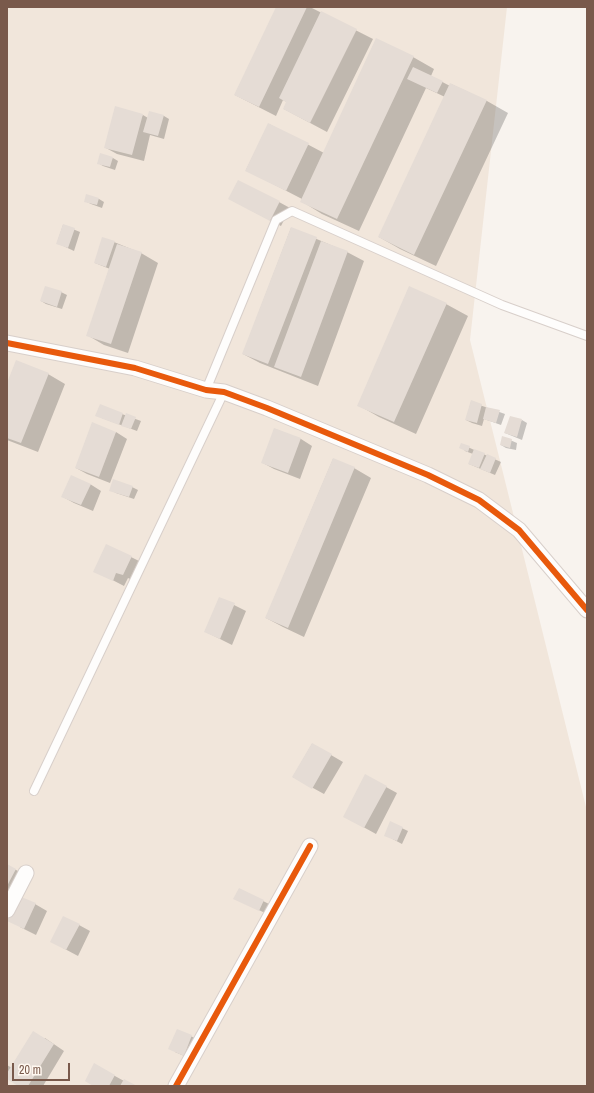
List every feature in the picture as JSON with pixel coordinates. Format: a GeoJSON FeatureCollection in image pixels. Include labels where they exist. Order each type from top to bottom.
{"type":"FeatureCollection","features":[{"type":"Feature","properties":{"kind":"street"},"geometry":{"type":"LineString","coordinates":[[7,343],[135,368],[206,390],[224,392],[428,474],[479,500],[519,530],[587,610]]}},
{"type":"Feature","properties":{"kind":"street"},"geometry":{"type":"LineString","coordinates":[[182,1084],[310,846]]}},
{"type":"Feature","properties":{"kind":"street"},"geometry":{"type":"LineString","coordinates":[[7,910],[26,873]]}},
{"type":"Feature","properties":{"kind":"lane"},"geometry":{"type":"LineString","coordinates":[[206,390],[276,220],[292,210],[502,305],[587,336]]}},
{"type":"Feature","properties":{"kind":"lane"},"geometry":{"type":"LineString","coordinates":[[34,790],[224,392]]}},
{"type":"Feature","properties":{"kind":"shaded area"},"geometry":{"type":"Polygon","coordinates":[[[7,7],[507,7],[470,340],[587,811],[587,1086],[7,1086],[7,7]]]}},
{"type":"Feature","properties":{"kind":"building"},"geometry":{"type":"Polygon","coordinates":[[[276,7],[307,7],[259,107],[234,95],[276,7]]]}},
{"type":"Feature","properties":{"kind":"building"},"geometry":{"type":"Polygon","coordinates":[[[321,11],[357,29],[310,123],[283,109],[286,102],[279,98],[321,11]]]}},
{"type":"Feature","properties":{"kind":"building"},"geometry":{"type":"Polygon","coordinates":[[[376,38],[414,56],[337,219],[300,202],[376,38]]]}},
{"type":"Feature","properties":{"kind":"building"},"geometry":{"type":"Polygon","coordinates":[[[413,67],[443,81],[437,93],[407,79],[413,67]]]}},
{"type":"Feature","properties":{"kind":"building"},"geometry":{"type":"Polygon","coordinates":[[[450,83],[487,100],[414,255],[378,237],[450,83]]]}},
{"type":"Feature","properties":{"kind":"building"},"geometry":{"type":"Polygon","coordinates":[[[115,106],[143,114],[132,155],[104,148],[115,106]]]}},
{"type":"Feature","properties":{"kind":"building"},"geometry":{"type":"Polygon","coordinates":[[[149,111],[164,115],[158,136],[143,132],[149,111]]]}},
{"type":"Feature","properties":{"kind":"building"},"geometry":{"type":"Polygon","coordinates":[[[268,123],[309,143],[286,191],[245,171],[268,123]]]}},
{"type":"Feature","properties":{"kind":"building"},"geometry":{"type":"Polygon","coordinates":[[[100,153],[113,157],[110,167],[97,164],[100,153]]]}},
{"type":"Feature","properties":{"kind":"building"},"geometry":{"type":"Polygon","coordinates":[[[238,180],[280,201],[270,221],[228,199],[238,180]]]}},
{"type":"Feature","properties":{"kind":"building"},"geometry":{"type":"Polygon","coordinates":[[[86,194],[99,198],[97,205],[84,202],[86,194]]]}},
{"type":"Feature","properties":{"kind":"building"},"geometry":{"type":"Polygon","coordinates":[[[63,224],[75,228],[68,248],[56,244],[63,224]]]}},
{"type":"Feature","properties":{"kind":"building"},"geometry":{"type":"Polygon","coordinates":[[[291,227],[317,237],[268,364],[242,354],[291,227]]]}},
{"type":"Feature","properties":{"kind":"building"},"geometry":{"type":"Polygon","coordinates":[[[102,237],[115,241],[106,267],[94,263],[102,237]]]}},
{"type":"Feature","properties":{"kind":"building"},"geometry":{"type":"Polygon","coordinates":[[[321,241],[348,251],[301,377],[274,367],[321,241]]]}},
{"type":"Feature","properties":{"kind":"building"},"geometry":{"type":"Polygon","coordinates":[[[117,244],[142,252],[111,344],[86,336],[117,244]]]}},
{"type":"Feature","properties":{"kind":"building"},"geometry":{"type":"Polygon","coordinates":[[[45,286],[62,291],[57,307],[40,301],[45,286]]]}},
{"type":"Feature","properties":{"kind":"building"},"geometry":{"type":"Polygon","coordinates":[[[409,286],[447,303],[394,422],[357,406],[409,286]]]}},
{"type":"Feature","properties":{"kind":"building"},"geometry":{"type":"Polygon","coordinates":[[[16,360],[49,373],[21,443],[7,438],[7,383],[16,360]]]}},
{"type":"Feature","properties":{"kind":"building"},"geometry":{"type":"Polygon","coordinates":[[[471,400],[482,404],[477,423],[465,420],[471,400]]]}},
{"type":"Feature","properties":{"kind":"building"},"geometry":{"type":"Polygon","coordinates":[[[100,404],[123,413],[119,425],[95,416],[100,404]]]}},
{"type":"Feature","properties":{"kind":"building"},"geometry":{"type":"Polygon","coordinates":[[[486,407],[500,410],[496,423],[483,419],[486,407]]]}},
{"type":"Feature","properties":{"kind":"building"},"geometry":{"type":"Polygon","coordinates":[[[126,413],[136,417],[131,429],[121,426],[126,413]]]}},
{"type":"Feature","properties":{"kind":"building"},"geometry":{"type":"Polygon","coordinates":[[[510,416],[522,419],[517,437],[504,433],[510,416]]]}},
{"type":"Feature","properties":{"kind":"building"},"geometry":{"type":"Polygon","coordinates":[[[92,422],[116,432],[99,477],[75,468],[92,422]]]}},
{"type":"Feature","properties":{"kind":"building"},"geometry":{"type":"Polygon","coordinates":[[[274,428],[301,438],[288,473],[261,463],[274,428]]]}},
{"type":"Feature","properties":{"kind":"building"},"geometry":{"type":"Polygon","coordinates":[[[502,436],[512,439],[510,448],[500,445],[502,436]]]}},
{"type":"Feature","properties":{"kind":"building"},"geometry":{"type":"Polygon","coordinates":[[[461,443],[470,446],[468,452],[459,448],[461,443]]]}},
{"type":"Feature","properties":{"kind":"building"},"geometry":{"type":"Polygon","coordinates":[[[474,449],[485,453],[479,468],[468,464],[474,449]]]}},
{"type":"Feature","properties":{"kind":"building"},"geometry":{"type":"Polygon","coordinates":[[[487,454],[496,458],[490,473],[480,469],[487,454]]]}},
{"type":"Feature","properties":{"kind":"building"},"geometry":{"type":"Polygon","coordinates":[[[333,458],[355,467],[288,628],[265,618],[333,458]]]}},
{"type":"Feature","properties":{"kind":"building"},"geometry":{"type":"Polygon","coordinates":[[[71,475],[91,484],[81,505],[61,497],[71,475]]]}},
{"type":"Feature","properties":{"kind":"building"},"geometry":{"type":"Polygon","coordinates":[[[113,479],[133,486],[129,497],[109,491],[113,479]]]}},
{"type":"Feature","properties":{"kind":"building"},"geometry":{"type":"Polygon","coordinates":[[[106,544],[132,556],[123,575],[116,573],[113,581],[93,572],[106,544]]]}},
{"type":"Feature","properties":{"kind":"building"},"geometry":{"type":"Polygon","coordinates":[[[219,597],[235,603],[220,639],[204,632],[219,597]]]}},
{"type":"Feature","properties":{"kind":"building"},"geometry":{"type":"Polygon","coordinates":[[[312,743],[332,754],[312,789],[292,777],[312,743]]]}},
{"type":"Feature","properties":{"kind":"building"},"geometry":{"type":"Polygon","coordinates":[[[365,774],[387,786],[364,828],[343,817],[365,774]]]}},
{"type":"Feature","properties":{"kind":"building"},"geometry":{"type":"Polygon","coordinates":[[[390,821],[403,827],[397,841],[384,836],[390,821]]]}},
{"type":"Feature","properties":{"kind":"building"},"geometry":{"type":"Polygon","coordinates":[[[7,864],[16,869],[7,886],[7,864]]]}},
{"type":"Feature","properties":{"kind":"building"},"geometry":{"type":"Polygon","coordinates":[[[239,888],[264,900],[259,911],[233,899],[239,888]]]}},
{"type":"Feature","properties":{"kind":"building"},"geometry":{"type":"Polygon","coordinates":[[[19,896],[36,903],[24,929],[7,921],[19,896]]]}},
{"type":"Feature","properties":{"kind":"building"},"geometry":{"type":"Polygon","coordinates":[[[63,916],[80,924],[66,950],[50,942],[63,916]]]}},
{"type":"Feature","properties":{"kind":"building"},"geometry":{"type":"Polygon","coordinates":[[[177,1029],[192,1035],[184,1056],[168,1049],[177,1029]]]}},
{"type":"Feature","properties":{"kind":"building"},"geometry":{"type":"Polygon","coordinates":[[[33,1031],[54,1044],[28,1086],[18,1086],[7,1079],[7,1073],[33,1031]]]}},
{"type":"Feature","properties":{"kind":"building"},"geometry":{"type":"Polygon","coordinates":[[[94,1063],[115,1075],[109,1086],[93,1086],[85,1081],[94,1063]]]}},
{"type":"Feature","properties":{"kind":"building"},"geometry":{"type":"Polygon","coordinates":[[[124,1079],[137,1086],[120,1086],[124,1079]]]}},
{"type":"Feature","properties":{"kind":"cycle path"},"geometry":{"type":"LineString","coordinates":[[7,343],[135,368],[206,390],[224,392],[267,408],[428,475],[479,500],[519,530],[587,610]]}},
{"type":"Feature","properties":{"kind":"cycle path"},"geometry":{"type":"LineString","coordinates":[[176,1086],[310,846]]}}]}
